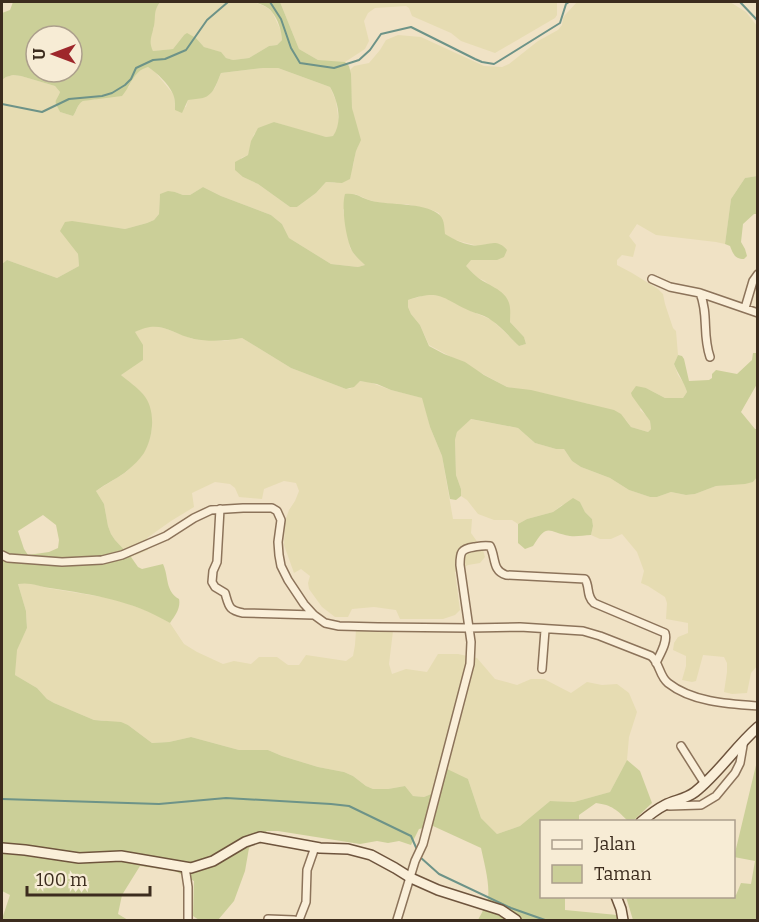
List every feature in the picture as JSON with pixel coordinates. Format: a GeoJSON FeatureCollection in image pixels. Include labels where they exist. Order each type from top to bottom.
{"type":"FeatureCollection","features":[{"type":"Feature","properties":{"kind":"street"},"geometry":{"type":"LineString","coordinates":[[745,308],[753,281],[758,274]]}},
{"type":"Feature","properties":{"kind":"street"},"geometry":{"type":"LineString","coordinates":[[652,279],[670,287],[700,293],[758,313]]}},
{"type":"Feature","properties":{"kind":"street"},"geometry":{"type":"LineString","coordinates":[[700,293],[706,312],[704,330],[710,357]]}},
{"type":"Feature","properties":{"kind":"street"},"geometry":{"type":"LineString","coordinates":[[2,555],[8,558],[62,562],[102,560],[122,555],[166,536],[211,510],[243,507],[272,508],[281,520],[278,542],[281,566],[304,604],[326,623],[339,626],[520,627],[592,633],[651,656],[668,684],[685,693],[710,701],[758,706]]}},
{"type":"Feature","properties":{"kind":"street"},"geometry":{"type":"LineString","coordinates":[[220,509],[217,562],[212,582],[215,587],[225,593],[229,607],[243,613],[314,615]]}},
{"type":"Feature","properties":{"kind":"street"},"geometry":{"type":"LineString","coordinates":[[397,921],[415,861],[423,844],[470,664],[471,642],[460,565],[460,556],[464,550],[483,545],[490,546],[499,573],[502,574],[585,579],[588,596],[594,603],[663,631],[666,638],[656,663]]}},
{"type":"Feature","properties":{"kind":"street"},"geometry":{"type":"LineString","coordinates":[[542,669],[545,630]]}},
{"type":"Feature","properties":{"kind":"street"},"geometry":{"type":"LineString","coordinates":[[644,820],[663,806],[692,795],[715,774],[758,727]]}},
{"type":"Feature","properties":{"kind":"street"},"geometry":{"type":"LineString","coordinates":[[663,806],[701,805],[716,796],[735,773],[740,763],[744,740]]}},
{"type":"Feature","properties":{"kind":"street"},"geometry":{"type":"LineString","coordinates":[[681,746],[705,784]]}},
{"type":"Feature","properties":{"kind":"street"},"geometry":{"type":"LineString","coordinates":[[2,848],[79,858],[121,856],[185,867],[213,861],[253,838],[267,838],[315,847],[348,849],[371,855],[411,878],[438,890],[501,910],[516,921]]}},
{"type":"Feature","properties":{"kind":"street"},"geometry":{"type":"LineString","coordinates":[[299,921],[306,902],[307,870],[315,847]]}},
{"type":"Feature","properties":{"kind":"street"},"geometry":{"type":"LineString","coordinates":[[185,867],[188,887],[188,921]]}},
{"type":"Feature","properties":{"kind":"street"},"geometry":{"type":"LineString","coordinates":[[616,898],[623,921]]}},
{"type":"Feature","properties":{"kind":"street"},"geometry":{"type":"LineString","coordinates":[[268,919],[294,921]]}},
{"type":"Feature","properties":{"kind":"shaded area"},"geometry":{"type":"Polygon","coordinates":[[[160,2],[254,2],[272,12],[282,33],[282,40],[277,45],[269,46],[249,58],[233,60],[226,58],[220,52],[204,47],[196,38],[184,35],[173,49],[153,51],[149,44],[150,36],[154,28],[154,12],[160,2]]]}},
{"type":"Feature","properties":{"kind":"shaded area"},"geometry":{"type":"Polygon","coordinates":[[[280,2],[557,2],[557,15],[495,53],[461,41],[451,33],[412,16],[406,6],[375,8],[368,13],[364,21],[369,41],[365,49],[345,62],[333,62],[318,60],[299,49],[280,2]]]}},
{"type":"Feature","properties":{"kind":"shaded area"},"geometry":{"type":"Polygon","coordinates":[[[577,2],[730,2],[746,12],[757,26],[757,176],[745,178],[731,199],[725,244],[656,235],[637,224],[629,236],[636,245],[633,257],[622,255],[617,260],[617,265],[663,294],[673,328],[676,331],[678,355],[674,364],[687,392],[683,398],[665,398],[646,388],[640,410],[650,421],[651,429],[648,432],[631,427],[626,420],[589,404],[507,387],[429,345],[420,325],[411,314],[408,300],[429,294],[437,294],[492,320],[519,346],[526,344],[524,337],[510,322],[510,308],[485,281],[465,266],[470,260],[497,260],[495,243],[478,246],[455,240],[444,234],[444,226],[439,213],[432,210],[406,204],[376,202],[355,194],[343,210],[350,248],[365,265],[358,267],[331,264],[289,238],[282,224],[271,215],[203,187],[190,195],[175,192],[160,194],[159,214],[147,223],[125,229],[102,226],[76,251],[79,266],[57,278],[7,260],[2,264],[2,80],[6,77],[21,76],[24,77],[24,84],[55,86],[60,92],[55,102],[60,112],[73,116],[80,102],[94,100],[129,87],[134,75],[148,67],[174,95],[175,109],[186,107],[188,100],[203,98],[215,88],[221,73],[278,68],[330,87],[336,101],[339,123],[333,136],[319,136],[274,122],[254,134],[248,155],[241,158],[243,177],[258,184],[290,207],[297,207],[316,193],[326,182],[335,183],[353,166],[358,147],[352,108],[350,70],[354,66],[369,63],[386,40],[398,35],[421,37],[484,66],[502,67],[538,41],[558,30],[565,15],[577,2]]]}},
{"type":"Feature","properties":{"kind":"shaded area"},"geometry":{"type":"Polygon","coordinates":[[[149,325],[193,339],[224,341],[242,338],[291,368],[346,389],[350,389],[359,381],[369,382],[423,398],[430,427],[442,456],[453,519],[472,519],[471,533],[485,557],[480,563],[468,565],[455,572],[460,610],[455,615],[443,619],[400,619],[396,610],[374,607],[352,609],[348,617],[335,617],[322,607],[309,589],[310,576],[301,569],[294,573],[284,545],[285,521],[299,491],[296,483],[284,481],[264,489],[262,499],[239,497],[235,488],[230,484],[215,482],[192,493],[194,507],[147,538],[148,550],[131,557],[111,534],[104,504],[96,491],[126,472],[141,457],[148,444],[152,429],[149,407],[143,394],[121,375],[135,332],[149,325]]]}},
{"type":"Feature","properties":{"kind":"shaded area"},"geometry":{"type":"Polygon","coordinates":[[[470,419],[518,428],[535,443],[564,449],[572,461],[581,467],[610,478],[629,490],[650,497],[671,492],[695,494],[716,486],[753,482],[757,477],[758,665],[751,673],[747,693],[724,692],[727,663],[724,657],[703,655],[696,681],[682,680],[686,656],[673,650],[678,637],[688,633],[688,623],[666,619],[665,597],[641,583],[644,571],[637,552],[622,534],[611,539],[600,539],[591,535],[592,519],[580,502],[562,505],[553,512],[527,519],[518,524],[512,520],[494,520],[478,514],[461,496],[456,475],[455,440],[457,432],[470,419]]]}},
{"type":"Feature","properties":{"kind":"shaded area"},"geometry":{"type":"Polygon","coordinates":[[[27,582],[47,588],[115,599],[153,613],[170,623],[184,644],[223,664],[234,661],[251,664],[259,657],[277,657],[288,665],[299,665],[306,655],[346,661],[353,656],[356,630],[393,631],[389,664],[392,674],[406,669],[427,672],[438,654],[458,654],[477,658],[495,679],[517,685],[531,679],[544,679],[571,693],[587,682],[602,685],[617,684],[629,693],[637,712],[629,737],[627,760],[610,792],[574,802],[550,801],[520,826],[497,834],[481,818],[468,779],[424,797],[413,796],[405,786],[373,789],[344,772],[318,767],[268,750],[239,750],[191,737],[152,743],[128,725],[94,720],[54,703],[37,688],[15,675],[16,650],[27,628],[26,611],[18,584],[27,582]]]}},
{"type":"Feature","properties":{"kind":"green space"},"geometry":{"type":"Polygon","coordinates":[[[13,2],[160,2],[151,38],[153,51],[173,49],[187,33],[196,38],[204,47],[221,52],[226,58],[233,60],[249,58],[269,46],[277,45],[282,40],[274,15],[266,7],[254,2],[280,2],[299,49],[318,60],[345,62],[349,66],[352,108],[361,140],[356,151],[350,179],[342,183],[326,182],[316,193],[297,207],[290,207],[235,170],[235,162],[248,155],[251,141],[258,128],[274,122],[326,137],[333,136],[339,118],[330,87],[278,68],[221,73],[210,94],[203,98],[188,100],[182,113],[175,110],[174,96],[168,86],[148,67],[136,75],[122,96],[83,101],[73,116],[60,112],[56,102],[60,92],[55,86],[48,84],[84,84],[84,24],[24,24],[24,77],[13,75],[2,80],[2,13],[10,10],[13,2]]]}},
{"type":"Feature","properties":{"kind":"green space"},"geometry":{"type":"Polygon","coordinates":[[[757,176],[757,214],[743,224],[741,242],[747,256],[741,259],[735,255],[730,246],[725,244],[731,199],[745,178],[757,176]]]}},
{"type":"Feature","properties":{"kind":"green space"},"geometry":{"type":"Polygon","coordinates":[[[203,187],[271,215],[282,224],[289,238],[331,264],[358,267],[365,265],[352,251],[348,239],[344,215],[345,194],[372,201],[423,207],[441,217],[445,234],[454,239],[476,246],[494,243],[503,246],[507,250],[504,257],[497,260],[471,260],[466,266],[480,279],[504,294],[509,303],[510,322],[524,337],[526,344],[519,346],[498,325],[486,317],[440,296],[428,295],[408,300],[408,307],[420,325],[429,346],[465,362],[507,387],[531,390],[614,410],[621,414],[631,427],[648,432],[651,429],[650,421],[631,393],[636,386],[646,388],[665,398],[683,398],[687,392],[674,364],[678,355],[684,359],[689,381],[709,380],[716,370],[737,374],[752,360],[753,353],[757,353],[757,384],[741,412],[757,429],[757,477],[753,482],[716,486],[695,494],[671,492],[650,497],[629,490],[610,478],[581,467],[572,461],[564,449],[535,443],[518,428],[471,419],[457,432],[455,440],[456,475],[461,489],[461,496],[456,500],[450,499],[442,456],[430,427],[422,398],[360,381],[354,387],[346,389],[291,368],[242,338],[218,341],[200,340],[165,328],[144,328],[135,332],[143,345],[143,360],[121,375],[141,391],[147,400],[152,415],[150,439],[144,453],[135,464],[96,491],[104,504],[111,534],[138,567],[142,569],[163,564],[169,588],[179,599],[177,612],[170,623],[141,609],[97,596],[30,584],[18,584],[26,611],[27,628],[17,650],[15,675],[37,688],[54,703],[94,720],[121,722],[152,743],[191,737],[239,750],[268,750],[318,767],[344,772],[373,789],[405,786],[413,796],[424,797],[441,790],[445,768],[468,779],[481,818],[497,834],[520,826],[550,801],[574,802],[610,792],[627,760],[640,771],[652,803],[634,820],[627,820],[610,807],[596,803],[579,815],[579,820],[540,820],[540,898],[565,898],[565,910],[617,915],[617,920],[478,920],[488,898],[481,848],[433,826],[419,829],[411,845],[399,841],[360,844],[267,831],[249,848],[245,871],[234,901],[218,920],[199,920],[193,916],[194,881],[175,871],[140,866],[122,895],[118,914],[128,920],[2,919],[10,895],[2,891],[2,264],[7,260],[57,278],[79,266],[78,254],[60,231],[65,222],[72,221],[125,229],[154,220],[159,214],[160,194],[168,191],[190,195],[203,187]],[[43,515],[18,531],[28,555],[49,552],[58,548],[56,525],[43,515]]]}},
{"type":"Feature","properties":{"kind":"green space"},"geometry":{"type":"Polygon","coordinates":[[[573,498],[580,502],[592,519],[591,535],[570,536],[548,530],[533,546],[525,549],[518,543],[518,524],[527,519],[553,512],[573,498]]]}},
{"type":"Feature","properties":{"kind":"green space"},"geometry":{"type":"Polygon","coordinates":[[[757,761],[757,920],[633,920],[626,898],[735,898],[741,883],[751,884],[755,861],[735,857],[757,761]]]}},
{"type":"Feature","properties":{"kind":"waterway"},"geometry":{"type":"LineString","coordinates":[[2,104],[42,112],[69,99],[112,93],[131,79],[136,68],[186,50],[207,20],[228,2]]}},
{"type":"Feature","properties":{"kind":"waterway"},"geometry":{"type":"LineString","coordinates":[[268,2],[281,19],[291,48],[300,63],[334,68],[359,60],[370,50],[381,34],[411,27],[475,59],[494,64],[560,23],[566,4],[569,2]]}},
{"type":"Feature","properties":{"kind":"waterway"},"geometry":{"type":"LineString","coordinates":[[740,2],[758,21]]}},
{"type":"Feature","properties":{"kind":"waterway"},"geometry":{"type":"LineString","coordinates":[[2,799],[159,804],[226,798],[349,806],[411,836],[418,852]]}},
{"type":"Feature","properties":{"kind":"waterway"},"geometry":{"type":"LineString","coordinates":[[420,857],[439,874],[511,908],[545,920]]}}]}
